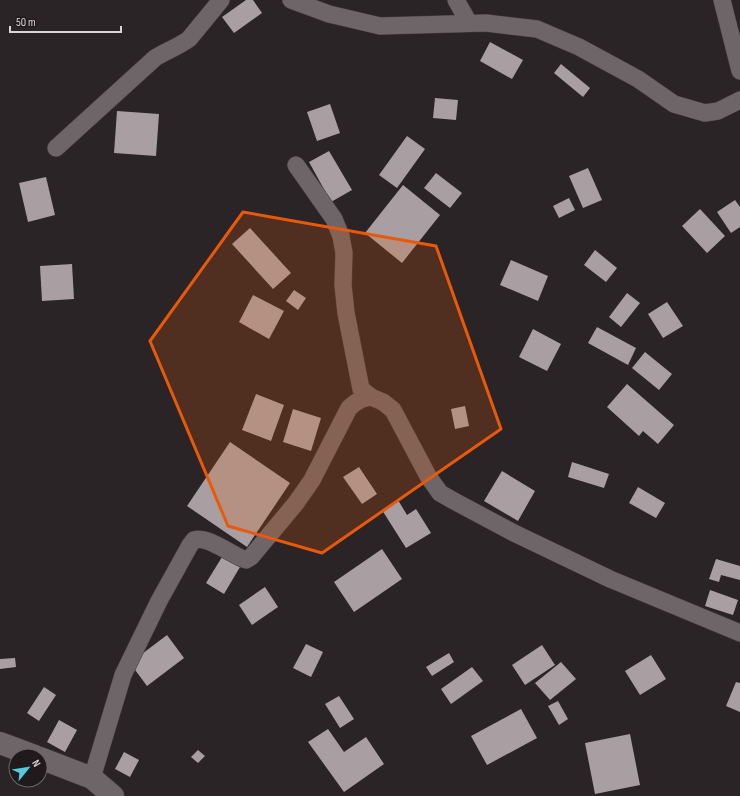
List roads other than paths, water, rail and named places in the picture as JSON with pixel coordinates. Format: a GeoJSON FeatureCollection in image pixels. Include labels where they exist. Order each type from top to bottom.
{"type":"FeatureCollection","features":[{"type":"Feature","properties":{"kind":"main road"},"geometry":{"type":"LineString","coordinates":[[0,743],[13,748]]}},
{"type":"Feature","properties":{"kind":"main road"},"geometry":{"type":"LineString","coordinates":[[48,761],[92,778],[113,796]]}},
{"type":"Feature","properties":{"kind":"street"},"geometry":{"type":"LineString","coordinates":[[56,148],[155,58],[189,39],[221,0]]}},
{"type":"Feature","properties":{"kind":"street"},"geometry":{"type":"LineString","coordinates":[[291,0],[329,14],[380,26],[486,23],[537,29],[579,47],[638,79],[674,104],[705,113],[718,111],[740,100]]}},
{"type":"Feature","properties":{"kind":"street"},"geometry":{"type":"LineString","coordinates":[[456,0],[469,23]]}},
{"type":"Feature","properties":{"kind":"street"},"geometry":{"type":"LineString","coordinates":[[722,0],[740,71]]}},
{"type":"Feature","properties":{"kind":"street"},"geometry":{"type":"LineString","coordinates":[[296,165],[334,219],[341,236],[344,253],[343,285],[346,313],[362,389],[371,397],[383,402],[393,410],[425,469],[440,493],[514,533],[610,579],[740,633]]}},
{"type":"Feature","properties":{"kind":"street"},"geometry":{"type":"LineString","coordinates":[[92,778],[123,675],[159,601],[190,544],[194,540],[202,539],[246,560],[251,557],[296,503],[312,480],[349,408],[362,399],[371,397]]}}]}
